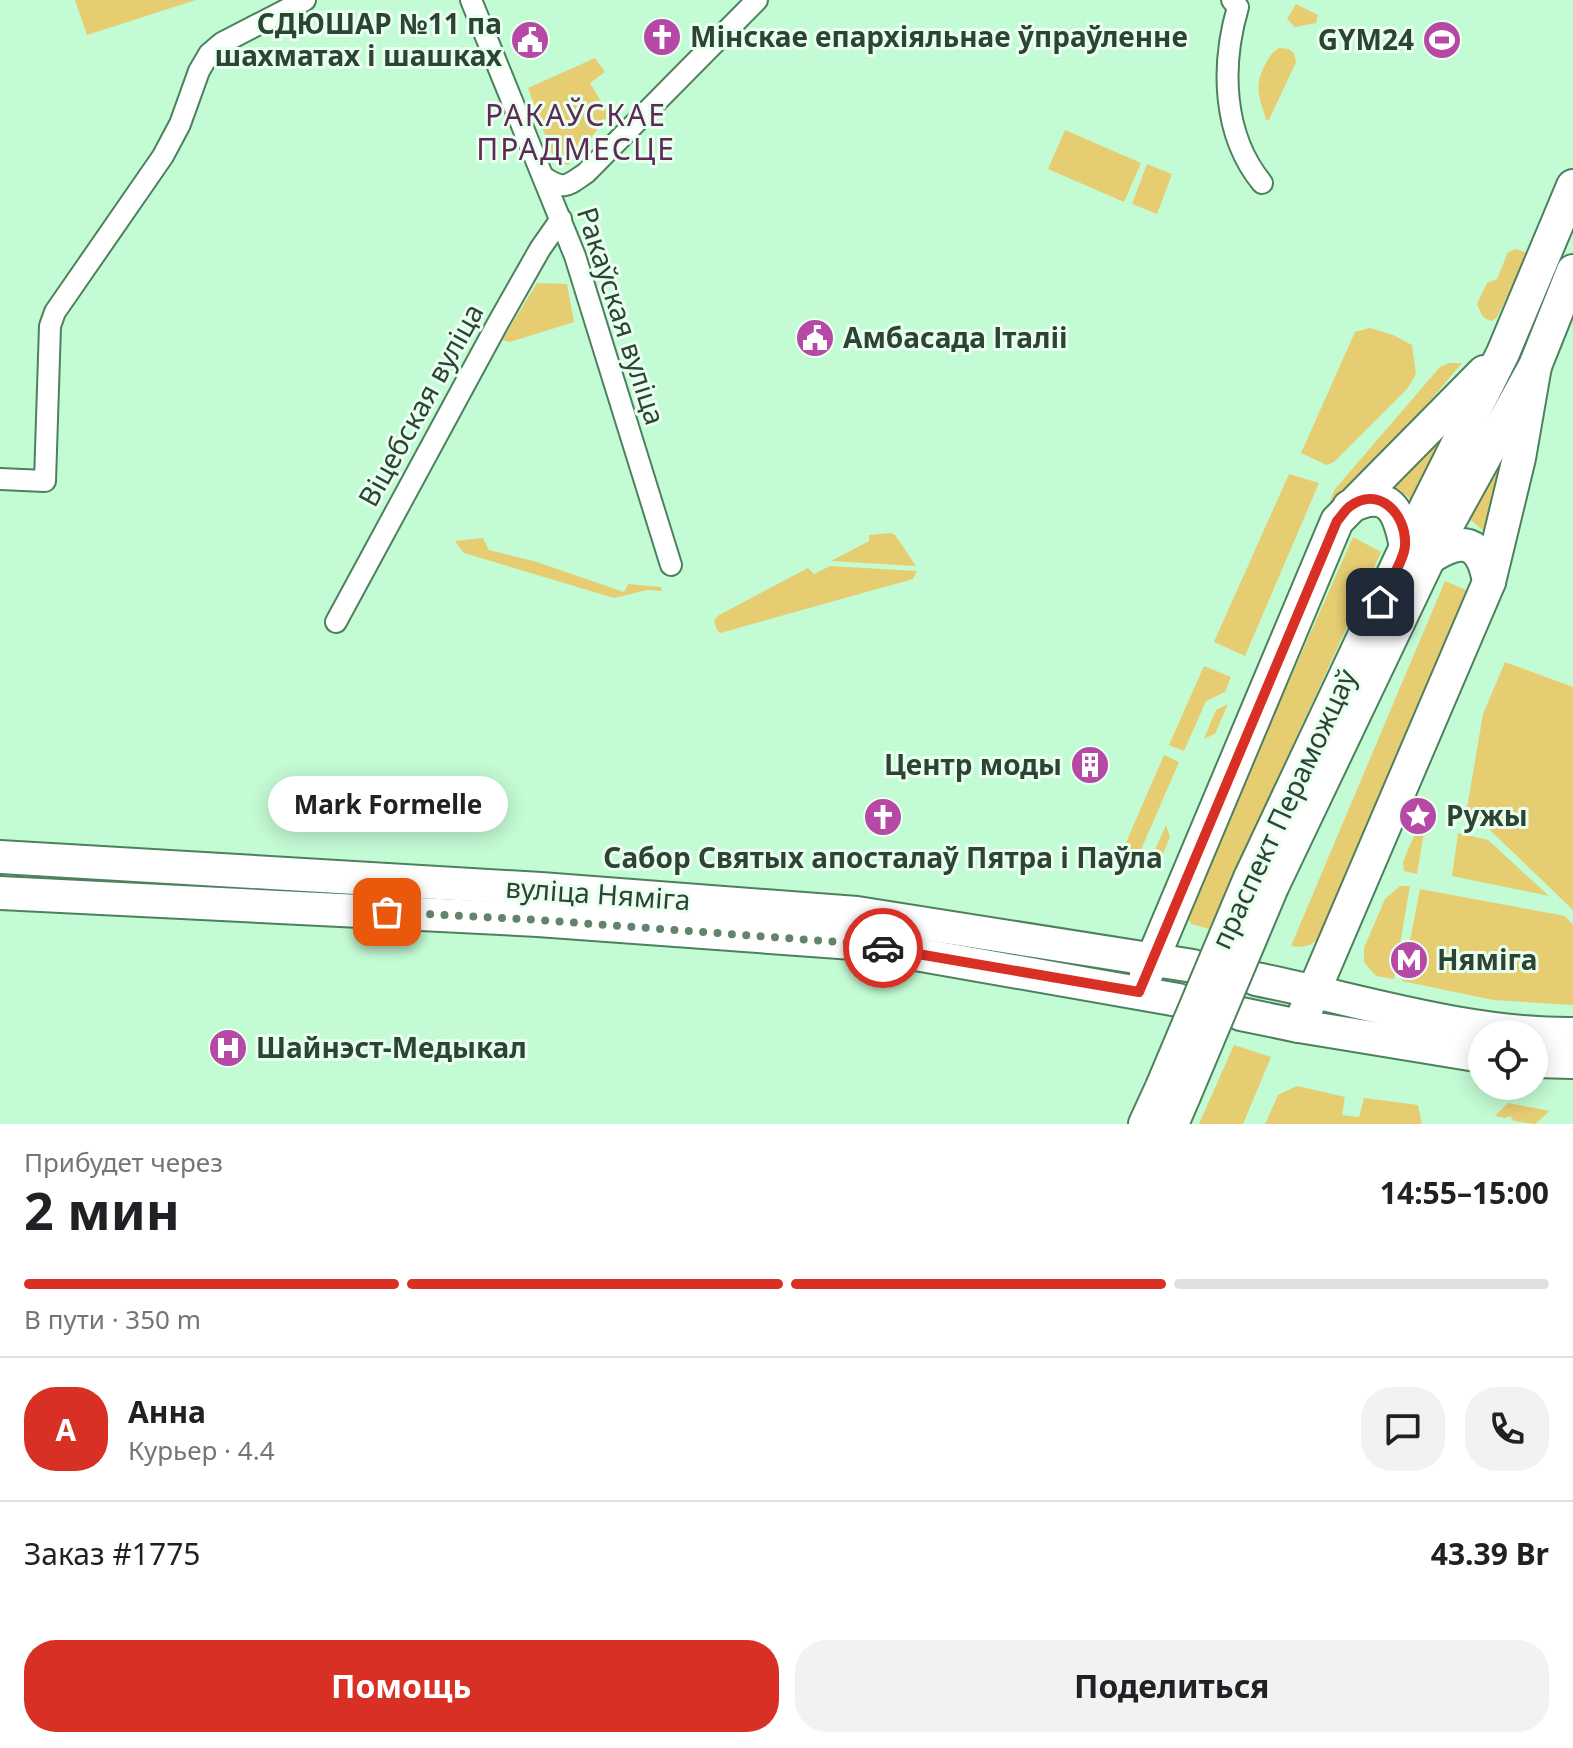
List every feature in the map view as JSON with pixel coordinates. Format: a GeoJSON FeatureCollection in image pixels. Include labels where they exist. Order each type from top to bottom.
{"type":"FeatureCollection","features":[{"type":"Feature","properties":{"kind":"main road","name":"праспект Пераможцаў"},"geometry":{"type":"LineString","coordinates":[[1145,1124],[1173,1102],[1261,882],[1417,553],[1573,186]]}},
{"type":"Feature","properties":{"kind":"main road","name":"праспект Пераможцаў"},"geometry":{"type":"LineString","coordinates":[[1417,553],[1535,366],[1573,271]]}},
{"type":"Feature","properties":{"kind":"main road"},"geometry":{"type":"LineString","coordinates":[[1139,992],[1337,521],[1503,353]]}},
{"type":"Feature","properties":{"kind":"main road"},"geometry":{"type":"LineString","coordinates":[[1299,1026],[1489,582],[1519,458],[1535,366]]}},
{"type":"Feature","properties":{"kind":"main road"},"geometry":{"type":"LineString","coordinates":[[1349,507],[1374,499],[1385,502],[1395,510],[1417,553],[1465,544],[1475,549],[1482,557],[1489,582]]}},
{"type":"Feature","properties":{"kind":"main road","name":"вуліца Няміга"},"geometry":{"type":"LineString","coordinates":[[0,857],[541,889],[857,913],[1193,966]]}},
{"type":"Feature","properties":{"kind":"main road","name":"вуліца Няміга"},"geometry":{"type":"LineString","coordinates":[[0,893],[538,920],[853,943],[1178,1000]]}},
{"type":"Feature","properties":{"kind":"main road"},"geometry":{"type":"LineString","coordinates":[[1256,979],[1413,1014],[1496,1028],[1573,1034]]}},
{"type":"Feature","properties":{"kind":"main road"},"geometry":{"type":"LineString","coordinates":[[1241,1014],[1468,1054]]}},
{"type":"Feature","properties":{"kind":"main road"},"geometry":{"type":"LineString","coordinates":[[1548,1061],[1573,1062]]}},
{"type":"Feature","properties":{"kind":"street"},"geometry":{"type":"LineString","coordinates":[[0,479],[45,481],[50,326],[55,312],[163,156],[209,54],[222,43],[305,0]]}},
{"type":"Feature","properties":{"kind":"street","name":"Ракаўская вуліца"},"geometry":{"type":"LineString","coordinates":[[471,0],[579,268],[671,565]]}},
{"type":"Feature","properties":{"kind":"street"},"geometry":{"type":"LineString","coordinates":[[545,178],[557,186],[565,186],[586,173],[757,0]]}},
{"type":"Feature","properties":{"kind":"street"},"geometry":{"type":"LineString","coordinates":[[1232,0],[1238,7],[1227,58],[1232,121],[1247,165],[1262,183]]}},
{"type":"Feature","properties":{"kind":"street","name":"Віцебская вуліца"},"geometry":{"type":"LineString","coordinates":[[336,622],[498,323],[540,249],[561,219]]}},
{"type":"Feature","properties":{"kind":"shaded area"},"geometry":{"type":"Polygon","coordinates":[[[75,0],[196,0],[87,35],[75,0]]]}},
{"type":"Feature","properties":{"kind":"shaded area"},"geometry":{"type":"Polygon","coordinates":[[[1296,4],[1318,15],[1316,23],[1295,27],[1287,19],[1296,4]]]}},
{"type":"Feature","properties":{"kind":"shaded area"},"geometry":{"type":"Polygon","coordinates":[[[1279,48],[1294,53],[1296,62],[1269,120],[1266,120],[1258,91],[1260,79],[1270,56],[1279,48]]]}},
{"type":"Feature","properties":{"kind":"shaded area"},"geometry":{"type":"Polygon","coordinates":[[[595,58],[605,72],[590,83],[609,115],[569,165],[561,164],[553,157],[528,88],[595,58]]]}},
{"type":"Feature","properties":{"kind":"shaded area"},"geometry":{"type":"Polygon","coordinates":[[[1065,130],[1141,163],[1124,202],[1048,169],[1065,130]]]}},
{"type":"Feature","properties":{"kind":"shaded area"},"geometry":{"type":"Polygon","coordinates":[[[1147,164],[1172,174],[1157,214],[1132,204],[1147,164]]]}},
{"type":"Feature","properties":{"kind":"shaded area"},"geometry":{"type":"Polygon","coordinates":[[[1516,249],[1525,252],[1527,257],[1497,317],[1489,320],[1482,315],[1477,304],[1487,283],[1497,279],[1508,252],[1516,249]]]}},
{"type":"Feature","properties":{"kind":"shaded area"},"geometry":{"type":"Polygon","coordinates":[[[537,283],[567,284],[574,322],[510,342],[502,340],[537,283]]]}},
{"type":"Feature","properties":{"kind":"shaded area"},"geometry":{"type":"Polygon","coordinates":[[[1370,328],[1412,345],[1416,374],[1407,389],[1334,462],[1327,465],[1301,453],[1355,332],[1370,328]]]}},
{"type":"Feature","properties":{"kind":"shaded area"},"geometry":{"type":"Polygon","coordinates":[[[1462,363],[1345,501],[1333,506],[1330,500],[1335,489],[1440,367],[1462,363]]]}},
{"type":"Feature","properties":{"kind":"shaded area"},"geometry":{"type":"Polygon","coordinates":[[[1461,415],[1414,505],[1406,495],[1389,493],[1461,415]]]}},
{"type":"Feature","properties":{"kind":"shaded area"},"geometry":{"type":"Polygon","coordinates":[[[1510,450],[1486,533],[1472,521],[1464,521],[1510,450]]]}},
{"type":"Feature","properties":{"kind":"shaded area"},"geometry":{"type":"Polygon","coordinates":[[[1289,474],[1319,483],[1245,656],[1214,642],[1289,474]]]}},
{"type":"Feature","properties":{"kind":"shaded area"},"geometry":{"type":"Polygon","coordinates":[[[891,533],[916,566],[831,561],[869,541],[869,535],[891,533]]]}},
{"type":"Feature","properties":{"kind":"shaded area"},"geometry":{"type":"Polygon","coordinates":[[[1353,537],[1381,552],[1209,929],[1191,924],[1186,914],[1353,537]]]}},
{"type":"Feature","properties":{"kind":"shaded area"},"geometry":{"type":"Polygon","coordinates":[[[483,538],[489,550],[537,562],[624,592],[628,584],[661,587],[662,591],[647,590],[614,598],[464,553],[455,541],[483,538]]]}},
{"type":"Feature","properties":{"kind":"shaded area"},"geometry":{"type":"Polygon","coordinates":[[[830,566],[917,571],[913,579],[720,633],[717,630],[714,620],[719,615],[808,568],[814,574],[830,566]]]}},
{"type":"Feature","properties":{"kind":"shaded area"},"geometry":{"type":"Polygon","coordinates":[[[1445,581],[1471,592],[1321,937],[1307,946],[1291,946],[1445,581]]]}},
{"type":"Feature","properties":{"kind":"shaded area"},"geometry":{"type":"Polygon","coordinates":[[[1505,662],[1573,687],[1573,910],[1467,808],[1483,714],[1505,662]]]}},
{"type":"Feature","properties":{"kind":"shaded area"},"geometry":{"type":"Polygon","coordinates":[[[1204,666],[1231,677],[1225,692],[1206,701],[1184,751],[1169,745],[1204,666]]]}},
{"type":"Feature","properties":{"kind":"shaded area"},"geometry":{"type":"Polygon","coordinates":[[[1228,704],[1215,734],[1204,739],[1216,710],[1228,704]]]}},
{"type":"Feature","properties":{"kind":"shaded area"},"geometry":{"type":"Polygon","coordinates":[[[1164,755],[1179,762],[1133,868],[1118,861],[1164,755]]]}},
{"type":"Feature","properties":{"kind":"shaded area"},"geometry":{"type":"Polygon","coordinates":[[[423,776],[429,777],[437,785],[437,797],[429,805],[423,806],[417,805],[409,797],[408,791],[409,785],[417,777],[423,776]]]}},
{"type":"Feature","properties":{"kind":"shaded area"},"geometry":{"type":"Polygon","coordinates":[[[1166,825],[1170,837],[1162,856],[1150,861],[1166,825]]]}},
{"type":"Feature","properties":{"kind":"shaded area"},"geometry":{"type":"Polygon","coordinates":[[[1416,831],[1424,832],[1417,874],[1404,871],[1403,862],[1416,831]]]}},
{"type":"Feature","properties":{"kind":"shaded area"},"geometry":{"type":"Polygon","coordinates":[[[1458,833],[1488,840],[1549,896],[1452,876],[1458,833]]]}},
{"type":"Feature","properties":{"kind":"shaded area"},"geometry":{"type":"Polygon","coordinates":[[[1400,886],[1410,886],[1394,979],[1376,976],[1364,962],[1364,948],[1385,899],[1400,886]]]}},
{"type":"Feature","properties":{"kind":"shaded area"},"geometry":{"type":"Polygon","coordinates":[[[1420,889],[1565,916],[1573,925],[1573,1005],[1493,1000],[1402,981],[1420,889]]]}},
{"type":"Feature","properties":{"kind":"shaded area"},"geometry":{"type":"Polygon","coordinates":[[[1234,1045],[1271,1057],[1243,1124],[1199,1124],[1234,1045]]]}},
{"type":"Feature","properties":{"kind":"shaded area"},"geometry":{"type":"Polygon","coordinates":[[[1297,1086],[1345,1097],[1342,1115],[1359,1117],[1364,1098],[1418,1105],[1422,1124],[1265,1124],[1278,1095],[1297,1086]]]}},
{"type":"Feature","properties":{"kind":"shaded area"},"geometry":{"type":"Polygon","coordinates":[[[1508,1103],[1550,1111],[1535,1124],[1514,1121],[1510,1116],[1495,1116],[1508,1103]]]}},
{"type":"Feature","properties":{"kind":"way so far"},"geometry":{"type":"LineString","coordinates":[[387,912],[538,920],[853,943],[883,948]]}},
{"type":"Feature","properties":{"kind":"place","name":"Мінскае епархіяльнае ўпраўленне"},"geometry":{"type":"Point","coordinates":[662,37]}},
{"type":"Feature","properties":{"kind":"place","name":"СДЮШАР №11 па шахматах і шашках"},"geometry":{"type":"Point","coordinates":[530,40]}},
{"type":"Feature","properties":{"kind":"place","name":"GYM24"},"geometry":{"type":"Point","coordinates":[1442,40]}},
{"type":"Feature","properties":{"kind":"place","name":"Амбасада Італіі"},"geometry":{"type":"Point","coordinates":[815,338]}},
{"type":"Feature","properties":{"kind":"place","name":"Центр моды"},"geometry":{"type":"Point","coordinates":[1090,765]}},
{"type":"Feature","properties":{"kind":"place","name":"Ружы"},"geometry":{"type":"Point","coordinates":[1418,816]}},
{"type":"Feature","properties":{"kind":"place","name":"Сабор Святых апосталаў Пятра і Паўла"},"geometry":{"type":"Point","coordinates":[883,817]}},
{"type":"Feature","properties":{"kind":"place","name":"Mark Formelle"},"geometry":{"type":"Point","coordinates":[387,912]}},
{"type":"Feature","properties":{"kind":"place","name":"Няміга"},"geometry":{"type":"Point","coordinates":[1409,960]}},
{"type":"Feature","properties":{"kind":"place","name":"Шайнэст-Медыкал"},"geometry":{"type":"Point","coordinates":[228,1048]}},
{"type":"Feature","properties":{"kind":"district","name":"РАКАЎСКАЕ ПРАДМЕСЦЕ"},"geometry":{"type":"Point","coordinates":[576,133]}},
{"type":"Feature","properties":{"kind":"route"},"geometry":{"type":"LineString","coordinates":[[883,948],[1139,992],[1337,521],[1349,507],[1374,499],[1385,502],[1395,510],[1401,520],[1406,547],[1380,602]]}}]}
